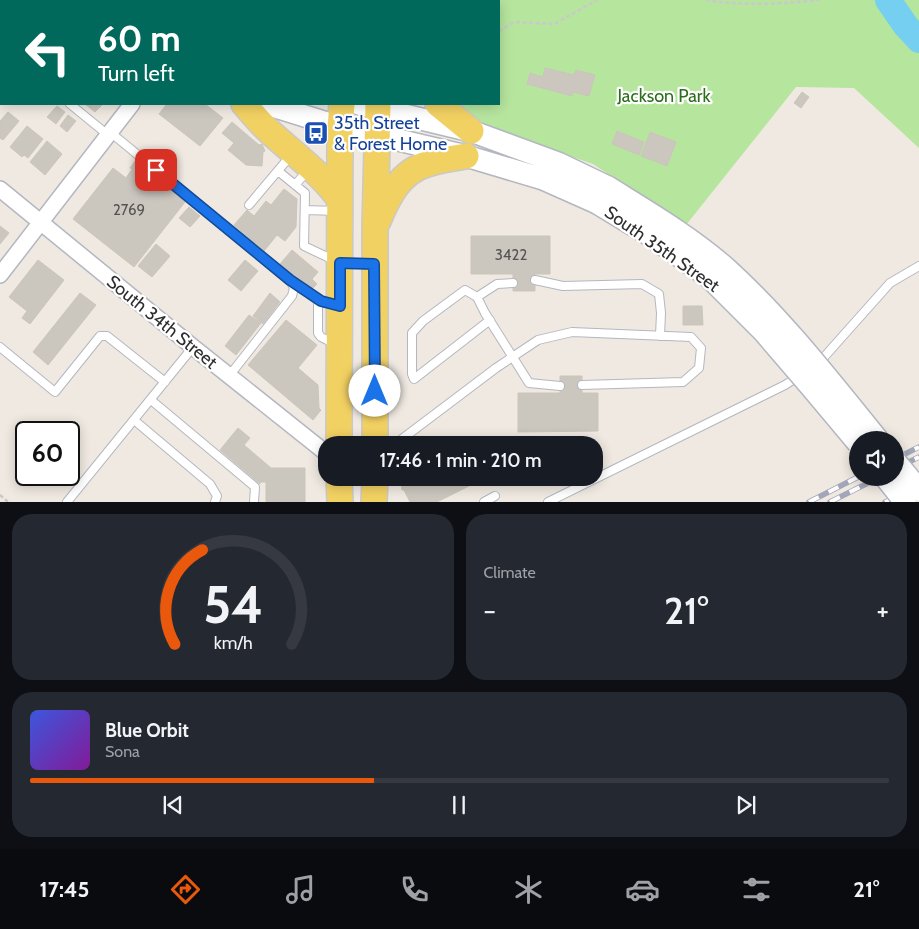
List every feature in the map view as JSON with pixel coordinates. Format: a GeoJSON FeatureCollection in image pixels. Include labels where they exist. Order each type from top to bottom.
{"type":"FeatureCollection","features":[{"type":"Feature","properties":{"kind":"main road"},"geometry":{"type":"LineString","coordinates":[[245,105],[268,131],[294,169],[331,188],[340,206]]}},
{"type":"Feature","properties":{"kind":"main road","name":"South 35th Street"},"geometry":{"type":"LineString","coordinates":[[272,105],[341,116],[377,135],[466,156],[602,195],[680,232],[732,274],[763,303],[871,431]]}},
{"type":"Feature","properties":{"kind":"main road"},"geometry":{"type":"LineString","coordinates":[[372,105],[377,135],[374,264],[375,436]]}},
{"type":"Feature","properties":{"kind":"main road","name":"South 35th Street"},"geometry":{"type":"LineString","coordinates":[[372,105],[471,131],[558,163],[602,195],[648,234],[709,277],[763,331],[849,432]]}},
{"type":"Feature","properties":{"kind":"main road"},"geometry":{"type":"LineString","coordinates":[[439,105],[471,131]]}},
{"type":"Feature","properties":{"kind":"main road"},"geometry":{"type":"LineString","coordinates":[[339,436],[340,347],[331,304],[340,263],[341,116]]}},
{"type":"Feature","properties":{"kind":"main road"},"geometry":{"type":"LineString","coordinates":[[375,228],[388,197],[409,173],[426,164],[466,156]]}},
{"type":"Feature","properties":{"kind":"main road"},"geometry":{"type":"LineString","coordinates":[[904,472],[919,490]]}},
{"type":"Feature","properties":{"kind":"main road"},"geometry":{"type":"LineString","coordinates":[[339,486],[340,502]]}},
{"type":"Feature","properties":{"kind":"main road"},"geometry":{"type":"LineString","coordinates":[[374,502],[375,486]]}},
{"type":"Feature","properties":{"kind":"main road"},"geometry":{"type":"LineString","coordinates":[[893,486],[906,502]]}},
{"type":"Feature","properties":{"kind":"street"},"geometry":{"type":"LineString","coordinates":[[0,275],[131,105]]}},
{"type":"Feature","properties":{"kind":"street","name":"South 34th Street"},"geometry":{"type":"LineString","coordinates":[[0,189],[318,447]]}},
{"type":"Feature","properties":{"kind":"lane"},"geometry":{"type":"LineString","coordinates":[[71,105],[109,133],[290,280],[331,304]]}},
{"type":"Feature","properties":{"kind":"lane"},"geometry":{"type":"LineString","coordinates":[[249,205],[294,169],[305,193],[304,246],[340,263],[374,264]]}},
{"type":"Feature","properties":{"kind":"lane"},"geometry":{"type":"LineString","coordinates":[[305,210],[340,206]]}},
{"type":"Feature","properties":{"kind":"lane"},"geometry":{"type":"LineString","coordinates":[[548,502],[785,385],[819,364],[890,283],[919,267]]}},
{"type":"Feature","properties":{"kind":"lane"},"geometry":{"type":"LineString","coordinates":[[229,376],[292,296],[294,288],[290,280]]}},
{"type":"Feature","properties":{"kind":"lane"},"geometry":{"type":"LineString","coordinates":[[535,280],[563,286],[642,284],[659,294],[661,313],[660,336]]}},
{"type":"Feature","properties":{"kind":"lane"},"geometry":{"type":"LineString","coordinates":[[476,297],[497,284],[513,282]]}},
{"type":"Feature","properties":{"kind":"lane"},"geometry":{"type":"LineString","coordinates":[[490,320],[414,379],[412,374],[412,333],[423,321],[465,290],[476,297],[530,383],[560,386]]}},
{"type":"Feature","properties":{"kind":"lane"},"geometry":{"type":"LineString","coordinates":[[406,436],[538,340],[572,332],[691,337],[701,348],[699,368],[683,382],[582,385]]}},
{"type":"Feature","properties":{"kind":"lane"},"geometry":{"type":"LineString","coordinates":[[0,347],[54,392],[100,336],[107,336],[165,382]]}},
{"type":"Feature","properties":{"kind":"lane"},"geometry":{"type":"LineString","coordinates":[[67,502],[193,347]]}},
{"type":"Feature","properties":{"kind":"lane"},"geometry":{"type":"LineString","coordinates":[[151,400],[255,487],[254,502]]}},
{"type":"Feature","properties":{"kind":"lane"},"geometry":{"type":"LineString","coordinates":[[134,420],[210,484],[217,496],[216,502]]}},
{"type":"Feature","properties":{"kind":"lane"},"geometry":{"type":"LineString","coordinates":[[484,502],[495,496]]}},
{"type":"Feature","properties":{"kind":"path"},"geometry":{"type":"LineString","coordinates":[[500,30],[514,22],[554,24],[597,0]]}},
{"type":"Feature","properties":{"kind":"path"},"geometry":{"type":"LineString","coordinates":[[706,0],[730,3],[819,0]]}},
{"type":"Feature","properties":{"kind":"path"},"geometry":{"type":"LineString","coordinates":[[0,495],[8,502]]}},
{"type":"Feature","properties":{"kind":"green space","name":"Jackson Park"},"geometry":{"type":"Polygon","coordinates":[[[500,0],[919,0],[919,148],[854,88],[796,87],[686,225],[593,164],[494,130],[446,105],[500,105],[500,0]]]}},
{"type":"Feature","properties":{"kind":"building"},"geometry":{"type":"Polygon","coordinates":[[[545,68],[574,75],[576,70],[595,75],[589,96],[573,92],[572,96],[527,84],[530,73],[543,77],[545,68]]]}},
{"type":"Feature","properties":{"kind":"building"},"geometry":{"type":"Polygon","coordinates":[[[802,92],[809,97],[801,108],[794,103],[802,92]]]}},
{"type":"Feature","properties":{"kind":"building"},"geometry":{"type":"Polygon","coordinates":[[[86,105],[102,105],[95,112],[86,105]]]}},
{"type":"Feature","properties":{"kind":"building"},"geometry":{"type":"Polygon","coordinates":[[[166,105],[206,105],[223,118],[200,146],[159,114],[166,105]]]}},
{"type":"Feature","properties":{"kind":"building"},"geometry":{"type":"Polygon","coordinates":[[[57,106],[65,112],[56,124],[47,117],[57,106]]]}},
{"type":"Feature","properties":{"kind":"building"},"geometry":{"type":"Polygon","coordinates":[[[8,112],[19,121],[3,140],[0,138],[0,121],[8,112]]]}},
{"type":"Feature","properties":{"kind":"building"},"geometry":{"type":"Polygon","coordinates":[[[68,115],[76,121],[67,132],[60,126],[68,115]]]}},
{"type":"Feature","properties":{"kind":"building"},"geometry":{"type":"Polygon","coordinates":[[[232,122],[259,145],[262,144],[265,151],[263,152],[262,166],[246,165],[228,150],[234,143],[222,133],[232,122]]]}},
{"type":"Feature","properties":{"kind":"building"},"geometry":{"type":"Polygon","coordinates":[[[27,126],[43,139],[28,158],[24,155],[22,157],[10,147],[27,126]]]}},
{"type":"Feature","properties":{"kind":"building"},"geometry":{"type":"Polygon","coordinates":[[[617,131],[644,142],[639,155],[612,144],[617,131]]]}},
{"type":"Feature","properties":{"kind":"building"},"geometry":{"type":"Polygon","coordinates":[[[650,132],[676,142],[667,166],[641,156],[650,132]]]}},
{"type":"Feature","properties":{"kind":"building"},"geometry":{"type":"Polygon","coordinates":[[[47,141],[62,154],[45,175],[30,162],[47,141]]]}},
{"type":"Feature","properties":{"kind":"building"},"geometry":{"type":"Polygon","coordinates":[[[135,161],[154,176],[151,180],[166,192],[169,189],[185,202],[134,267],[73,219],[113,168],[126,178],[135,161]]]}},
{"type":"Feature","properties":{"kind":"building"},"geometry":{"type":"Polygon","coordinates":[[[284,189],[297,199],[296,227],[285,241],[277,235],[264,251],[234,225],[247,210],[254,216],[266,201],[271,205],[284,189]]]}},
{"type":"Feature","properties":{"kind":"building"},"geometry":{"type":"Polygon","coordinates":[[[189,207],[200,216],[190,227],[179,218],[189,207]]]}},
{"type":"Feature","properties":{"kind":"building"},"geometry":{"type":"Polygon","coordinates":[[[0,226],[9,233],[0,244],[0,226]]]}},
{"type":"Feature","properties":{"kind":"building"},"geometry":{"type":"Polygon","coordinates":[[[471,236],[550,236],[550,274],[535,274],[535,291],[513,291],[513,274],[471,274],[471,236]]]}},
{"type":"Feature","properties":{"kind":"building"},"geometry":{"type":"Polygon","coordinates":[[[156,244],[170,256],[152,277],[138,266],[156,244]]]}},
{"type":"Feature","properties":{"kind":"building"},"geometry":{"type":"Polygon","coordinates":[[[292,250],[318,272],[312,279],[317,284],[311,290],[280,264],[292,250]]]}},
{"type":"Feature","properties":{"kind":"building"},"geometry":{"type":"Polygon","coordinates":[[[38,260],[64,280],[30,324],[22,318],[27,311],[9,297],[38,260]]]}},
{"type":"Feature","properties":{"kind":"building"},"geometry":{"type":"Polygon","coordinates":[[[245,260],[258,271],[241,291],[228,280],[245,260]]]}},
{"type":"Feature","properties":{"kind":"building"},"geometry":{"type":"Polygon","coordinates":[[[80,293],[96,305],[48,365],[33,352],[80,293]]]}},
{"type":"Feature","properties":{"kind":"building"},"geometry":{"type":"Polygon","coordinates":[[[270,293],[280,302],[263,324],[253,316],[270,293]]]}},
{"type":"Feature","properties":{"kind":"building"},"geometry":{"type":"Polygon","coordinates":[[[683,306],[702,306],[703,325],[683,325],[683,306]]]}},
{"type":"Feature","properties":{"kind":"building"},"geometry":{"type":"Polygon","coordinates":[[[249,315],[261,323],[236,355],[225,346],[249,315]]]}},
{"type":"Feature","properties":{"kind":"building"},"geometry":{"type":"Polygon","coordinates":[[[286,320],[317,345],[298,368],[318,385],[319,408],[321,410],[313,420],[248,365],[286,320]]]}},
{"type":"Feature","properties":{"kind":"building"},"geometry":{"type":"Polygon","coordinates":[[[560,376],[582,376],[582,393],[598,393],[598,431],[518,432],[518,393],[560,393],[560,376]]]}},
{"type":"Feature","properties":{"kind":"building"},"geometry":{"type":"Polygon","coordinates":[[[238,428],[250,438],[244,445],[271,468],[305,468],[305,502],[266,502],[266,482],[260,482],[260,484],[220,450],[238,428]]]}},
{"type":"Feature","properties":{"kind":"building"},"geometry":{"type":"Polygon","coordinates":[[[402,486],[469,486],[437,502],[410,502],[404,490],[402,490],[402,486]]]}},
{"type":"Feature","properties":{"kind":"waterway"},"geometry":{"type":"LineString","coordinates":[[888,0],[906,26],[919,40]]}},
{"type":"Feature","properties":{"kind":"railway"},"geometry":{"type":"LineString","coordinates":[[904,454],[919,447]]}},
{"type":"Feature","properties":{"kind":"railway"},"geometry":{"type":"LineString","coordinates":[[904,464],[919,457]]}},
{"type":"Feature","properties":{"kind":"railway"},"geometry":{"type":"LineString","coordinates":[[809,502],[849,482]]}},
{"type":"Feature","properties":{"kind":"railway"},"geometry":{"type":"LineString","coordinates":[[830,502],[862,486]]}},
{"type":"Feature","properties":{"kind":"railway"},"geometry":{"type":"LineString","coordinates":[[885,502],[919,488]]}},
{"type":"Feature","properties":{"kind":"place","name":"35th Street & Forest Home"},"geometry":{"type":"Point","coordinates":[316,133]}},
{"type":"Feature","properties":{"kind":"route"},"geometry":{"type":"LineString","coordinates":[[156,170],[290,280],[321,301],[340,306],[340,263],[374,264],[375,391]]}}]}
